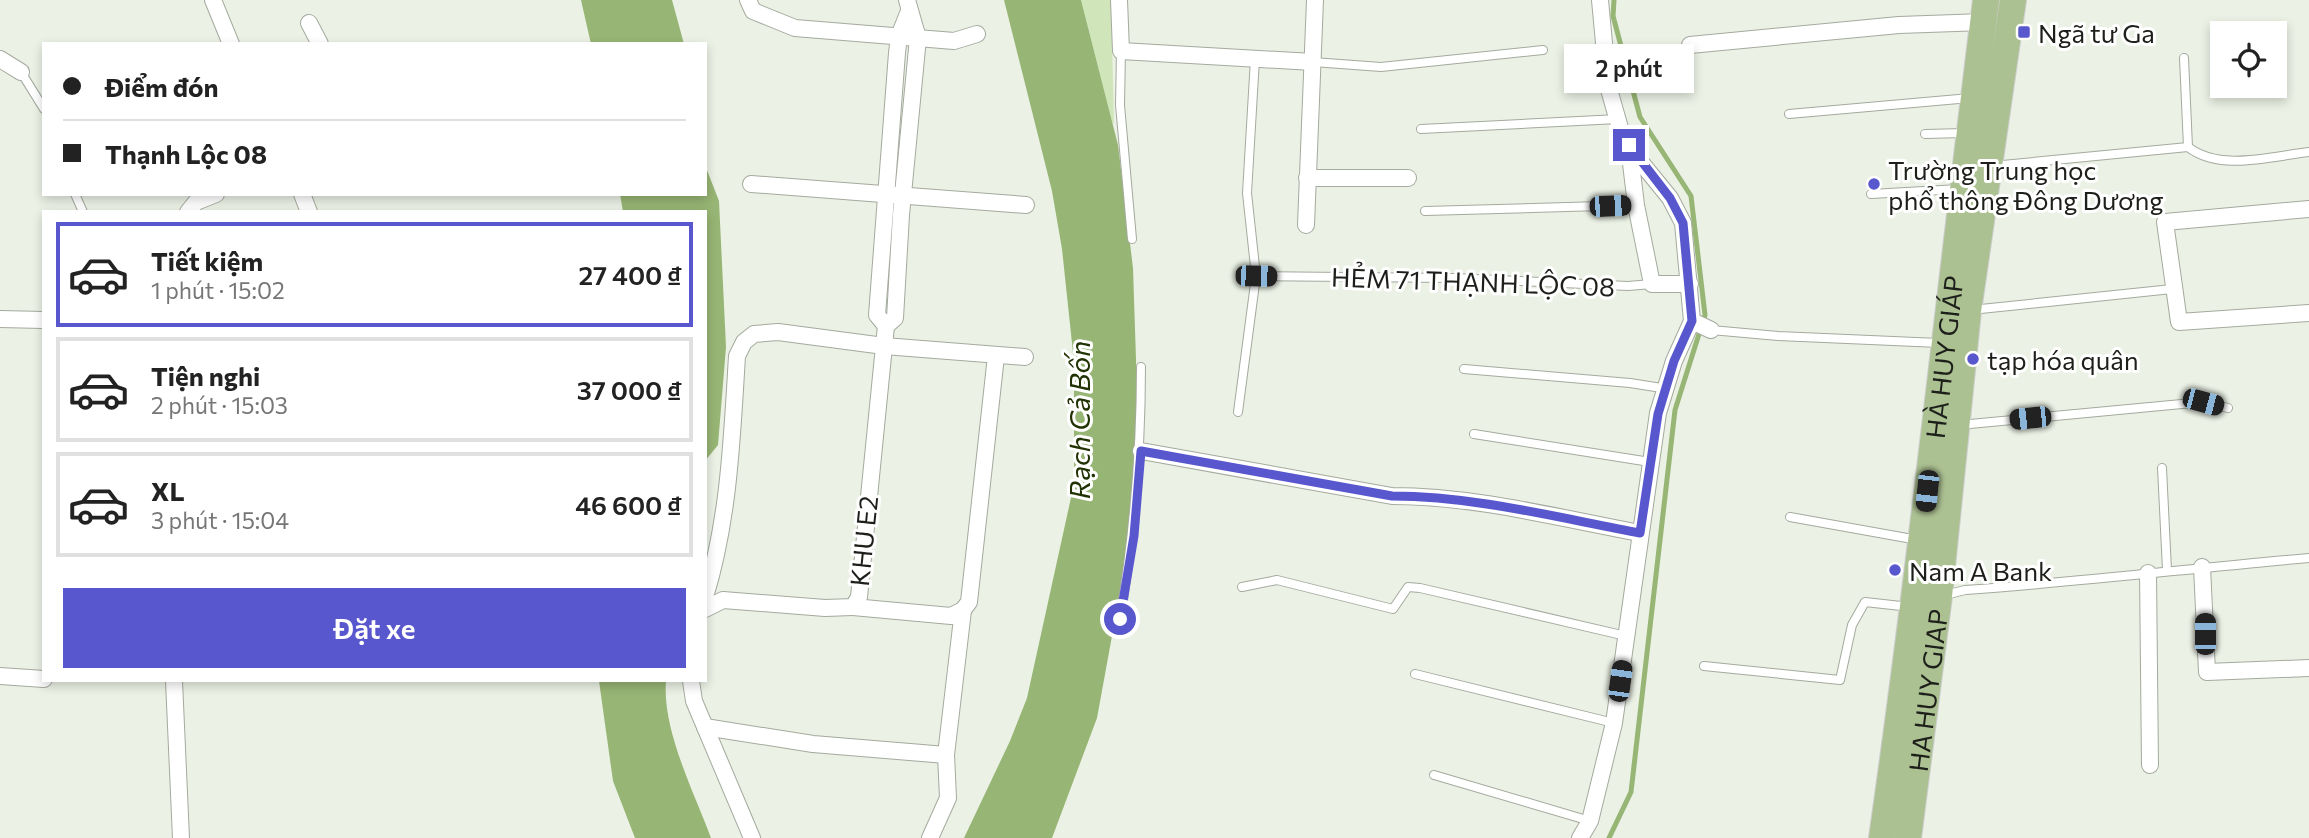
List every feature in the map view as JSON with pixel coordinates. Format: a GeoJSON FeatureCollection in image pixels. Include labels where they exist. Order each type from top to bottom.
{"type":"FeatureCollection","features":[{"type":"Feature","properties":{"kind":"main road","name":"HA HUY GIAP"},"geometry":{"type":"LineString","coordinates":[[1908,838],[1927,598],[1956,426],[1968,311],[2013,0]]}},
{"type":"Feature","properties":{"kind":"main road","name":"HÀ HUY GIÁP"},"geometry":{"type":"LineString","coordinates":[[1882,838],[1927,598],[1921,540],[1942,343],[1985,11]]}},
{"type":"Feature","properties":{"kind":"street"},"geometry":{"type":"LineString","coordinates":[[212,0],[230,42]]}},
{"type":"Feature","properties":{"kind":"street"},"geometry":{"type":"LineString","coordinates":[[748,0],[753,11],[795,28],[954,41],[977,34]]}},
{"type":"Feature","properties":{"kind":"street"},"geometry":{"type":"LineString","coordinates":[[1119,0],[1121,51],[1313,61]]}},
{"type":"Feature","properties":{"kind":"street"},"geometry":{"type":"LineString","coordinates":[[1306,225],[1315,0]]}},
{"type":"Feature","properties":{"kind":"street"},"geometry":{"type":"LineString","coordinates":[[1580,838],[1590,821],[1614,723],[1658,414],[1668,389],[1674,361],[1700,325],[1690,284],[1683,223],[1670,198],[1629,145],[1618,119],[1608,86],[1600,0]]}},
{"type":"Feature","properties":{"kind":"street"},"geometry":{"type":"LineString","coordinates":[[908,6],[918,38],[895,318],[886,326],[877,315],[884,193],[899,36],[908,6]]}},
{"type":"Feature","properties":{"kind":"street"},"geometry":{"type":"LineString","coordinates":[[1690,45],[1899,25],[1985,11]]}},
{"type":"Feature","properties":{"kind":"street"},"geometry":{"type":"LineString","coordinates":[[309,23],[319,42]]}},
{"type":"Feature","properties":{"kind":"street"},"geometry":{"type":"LineString","coordinates":[[0,59],[21,72]]}},
{"type":"Feature","properties":{"kind":"street"},"geometry":{"type":"LineString","coordinates":[[1629,145],[1636,205],[1652,284]]}},
{"type":"Feature","properties":{"kind":"street"},"geometry":{"type":"LineString","coordinates":[[1307,178],[1408,178]]}},
{"type":"Feature","properties":{"kind":"street"},"geometry":{"type":"LineString","coordinates":[[751,184],[1026,205]]}},
{"type":"Feature","properties":{"kind":"street"},"geometry":{"type":"LineString","coordinates":[[190,210],[196,202],[211,196]]}},
{"type":"Feature","properties":{"kind":"street"},"geometry":{"type":"LineString","coordinates":[[2309,209],[2166,220],[2176,320],[2186,323],[2309,313]]}},
{"type":"Feature","properties":{"kind":"street","name":"HẺM 71 THẠNH LỘC 08"},"geometry":{"type":"LineString","coordinates":[[1652,284],[1690,284]]}},
{"type":"Feature","properties":{"kind":"street"},"geometry":{"type":"LineString","coordinates":[[0,318],[42,320]]}},
{"type":"Feature","properties":{"kind":"street","name":"KHU E2"},"geometry":{"type":"LineString","coordinates":[[707,608],[723,600],[825,608],[853,607],[859,597],[886,326]]}},
{"type":"Feature","properties":{"kind":"street"},"geometry":{"type":"LineString","coordinates":[[707,590],[719,550],[730,468],[737,356],[744,342],[754,334],[778,332],[884,346],[1025,357]]}},
{"type":"Feature","properties":{"kind":"street"},"geometry":{"type":"LineString","coordinates":[[853,607],[951,616],[963,610],[969,602],[996,356]]}},
{"type":"Feature","properties":{"kind":"street"},"geometry":{"type":"LineString","coordinates":[[1141,451],[1392,496],[1426,496],[1640,533]]}},
{"type":"Feature","properties":{"kind":"street"},"geometry":{"type":"LineString","coordinates":[[2202,567],[2207,672],[2309,668]]}},
{"type":"Feature","properties":{"kind":"street"},"geometry":{"type":"LineString","coordinates":[[2148,573],[2150,765]]}},
{"type":"Feature","properties":{"kind":"street"},"geometry":{"type":"LineString","coordinates":[[929,838],[948,798],[946,755],[963,610]]}},
{"type":"Feature","properties":{"kind":"street"},"geometry":{"type":"LineString","coordinates":[[0,676],[42,678]]}},
{"type":"Feature","properties":{"kind":"street"},"geometry":{"type":"LineString","coordinates":[[174,682],[181,838]]}},
{"type":"Feature","properties":{"kind":"street"},"geometry":{"type":"LineString","coordinates":[[691,682],[694,701],[752,838]]}},
{"type":"Feature","properties":{"kind":"street"},"geometry":{"type":"LineString","coordinates":[[705,727],[813,744],[946,755]]}},
{"type":"Feature","properties":{"kind":"lane"},"geometry":{"type":"LineString","coordinates":[[1313,61],[1381,66],[1543,50]]}},
{"type":"Feature","properties":{"kind":"lane"},"geometry":{"type":"LineString","coordinates":[[1121,51],[1120,104],[1132,239]]}},
{"type":"Feature","properties":{"kind":"lane"},"geometry":{"type":"LineString","coordinates":[[2184,58],[2189,147]]}},
{"type":"Feature","properties":{"kind":"lane"},"geometry":{"type":"LineString","coordinates":[[1238,412],[1256,276],[1248,193],[1255,59]]}},
{"type":"Feature","properties":{"kind":"lane"},"geometry":{"type":"LineString","coordinates":[[21,72],[42,105]]}},
{"type":"Feature","properties":{"kind":"lane"},"geometry":{"type":"LineString","coordinates":[[1789,114],[1973,98]]}},
{"type":"Feature","properties":{"kind":"lane"},"geometry":{"type":"LineString","coordinates":[[1421,129],[1618,119]]}},
{"type":"Feature","properties":{"kind":"lane"},"geometry":{"type":"LineString","coordinates":[[1925,134],[1968,133]]}},
{"type":"Feature","properties":{"kind":"lane"},"geometry":{"type":"LineString","coordinates":[[1989,166],[2189,147],[2207,158],[2235,161],[2309,152]]}},
{"type":"Feature","properties":{"kind":"lane"},"geometry":{"type":"LineString","coordinates":[[1871,194],[1962,188]]}},
{"type":"Feature","properties":{"kind":"lane"},"geometry":{"type":"LineString","coordinates":[[1425,211],[1636,205]]}},
{"type":"Feature","properties":{"kind":"lane","name":"HẺM 71 THẠNH LỘC 08"},"geometry":{"type":"LineString","coordinates":[[1256,276],[1453,278],[1628,286],[1652,284]]}},
{"type":"Feature","properties":{"kind":"lane"},"geometry":{"type":"LineString","coordinates":[[1968,311],[2172,289]]}},
{"type":"Feature","properties":{"kind":"lane"},"geometry":{"type":"LineString","coordinates":[[1700,325],[1778,336],[1942,343]]}},
{"type":"Feature","properties":{"kind":"lane"},"geometry":{"type":"LineString","coordinates":[[1120,619],[1134,536],[1141,451],[1141,367]]}},
{"type":"Feature","properties":{"kind":"lane"},"geometry":{"type":"LineString","coordinates":[[1464,369],[1630,383],[1668,389]]}},
{"type":"Feature","properties":{"kind":"lane"},"geometry":{"type":"LineString","coordinates":[[1956,426],[2203,402],[2228,408]]}},
{"type":"Feature","properties":{"kind":"lane"},"geometry":{"type":"LineString","coordinates":[[1474,434],[1650,462]]}},
{"type":"Feature","properties":{"kind":"lane"},"geometry":{"type":"LineString","coordinates":[[2162,468],[2167,570]]}},
{"type":"Feature","properties":{"kind":"lane"},"geometry":{"type":"LineString","coordinates":[[1790,517],[1921,540]]}},
{"type":"Feature","properties":{"kind":"lane"},"geometry":{"type":"LineString","coordinates":[[1704,666],[1840,680],[1852,625],[1865,602],[1901,606],[1965,590],[2096,581],[2167,570],[2309,558]]}},
{"type":"Feature","properties":{"kind":"lane"},"geometry":{"type":"LineString","coordinates":[[1242,587],[1278,580],[1393,609],[1408,587],[1420,587],[1626,636]]}},
{"type":"Feature","properties":{"kind":"lane"},"geometry":{"type":"LineString","coordinates":[[1415,674],[1614,723]]}},
{"type":"Feature","properties":{"kind":"lane"},"geometry":{"type":"LineString","coordinates":[[1434,775],[1590,821]]}},
{"type":"Feature","properties":{"kind":"shaded area"},"geometry":{"type":"Polygon","coordinates":[[[1081,0],[1111,0],[1114,124],[1112,122],[1081,0]]]}},
{"type":"Feature","properties":{"kind":"water"},"geometry":{"type":"Polygon","coordinates":[[[581,0],[672,0],[683,42],[591,42],[581,0]]]}},
{"type":"Feature","properties":{"kind":"water","name":"Rạch Cả Bốn"},"geometry":{"type":"Polygon","coordinates":[[[1004,0],[1081,0],[1118,145],[1133,268],[1139,451],[1131,532],[1097,718],[1052,838],[964,838],[1010,741],[1027,698],[1074,484],[1074,362],[1062,249],[1052,191],[1004,0]]]}},
{"type":"Feature","properties":{"kind":"water"},"geometry":{"type":"Polygon","coordinates":[[[707,170],[719,201],[726,347],[718,445],[707,459],[707,210],[623,210],[620,196],[707,196],[707,170]]]}},
{"type":"Feature","properties":{"kind":"water"},"geometry":{"type":"Polygon","coordinates":[[[599,682],[666,682],[666,700],[674,740],[711,838],[635,838],[613,781],[599,682]]]}},
{"type":"Feature","properties":{"kind":"waterway"},"geometry":{"type":"LineString","coordinates":[[1609,838],[1631,792],[1675,410],[1705,315],[1691,196],[1640,117],[1613,16],[1614,0]]}},
{"type":"Feature","properties":{"kind":"place","name":"Ngã tư Ga"},"geometry":{"type":"Point","coordinates":[2024,32]}},
{"type":"Feature","properties":{"kind":"place","name":"Trường Trung học phổ thông Đông Dương"},"geometry":{"type":"Point","coordinates":[1874,184]}},
{"type":"Feature","properties":{"kind":"place","name":"tạp hóa quân"},"geometry":{"type":"Point","coordinates":[1973,359]}},
{"type":"Feature","properties":{"kind":"place","name":"Nam A Bank"},"geometry":{"type":"Point","coordinates":[1895,570]}},
{"type":"Feature","properties":{"kind":"route"},"geometry":{"type":"LineString","coordinates":[[1120,619],[1134,536],[1141,451],[1176,455],[1392,496],[1426,496],[1640,533],[1658,414],[1668,389],[1674,361],[1692,321],[1683,223],[1670,198],[1629,145]]}}]}
